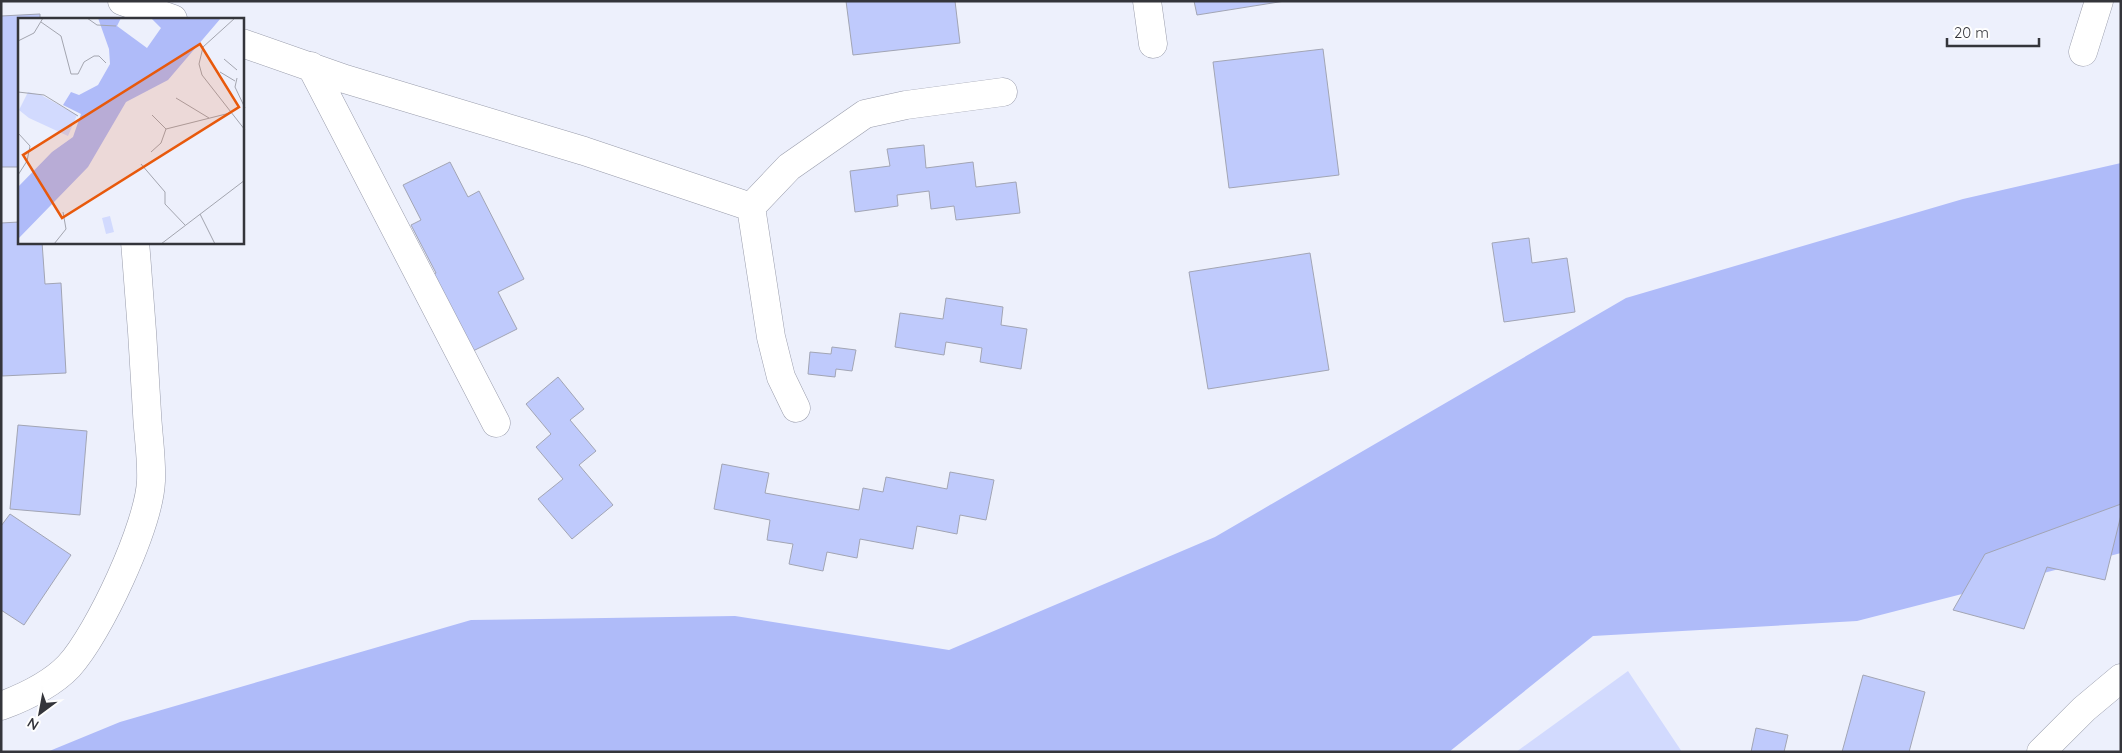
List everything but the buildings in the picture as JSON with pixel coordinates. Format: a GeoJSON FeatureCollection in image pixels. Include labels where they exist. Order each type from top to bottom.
{"type":"FeatureCollection","features":[{"type":"Feature","properties":{"kind":"street"},"geometry":{"type":"LineString","coordinates":[[114,1],[116,18]]}},
{"type":"Feature","properties":{"kind":"street"},"geometry":{"type":"LineString","coordinates":[[122,1],[169,18]]}},
{"type":"Feature","properties":{"kind":"street"},"geometry":{"type":"LineString","coordinates":[[1147,1],[1153,44]]}},
{"type":"Feature","properties":{"kind":"street"},"geometry":{"type":"LineString","coordinates":[[2083,52],[2099,1]]}},
{"type":"Feature","properties":{"kind":"street"},"geometry":{"type":"LineString","coordinates":[[244,44],[584,151],[751,207]]}},
{"type":"Feature","properties":{"kind":"street"},"geometry":{"type":"LineString","coordinates":[[311,66],[496,423]]}},
{"type":"Feature","properties":{"kind":"street"},"geometry":{"type":"LineString","coordinates":[[751,207],[788,167],[865,114],[906,105],[1003,92]]}},
{"type":"Feature","properties":{"kind":"street"},"geometry":{"type":"LineString","coordinates":[[751,207],[771,337],[782,377],[796,408]]}},
{"type":"Feature","properties":{"kind":"street"},"geometry":{"type":"LineString","coordinates":[[1,706],[21,699],[48,684],[74,660],[85,646],[137,539],[151,482],[144,349],[135,244]]}},
{"type":"Feature","properties":{"kind":"street"},"geometry":{"type":"LineString","coordinates":[[2041,752],[2121,678]]}},
{"type":"Feature","properties":{"kind":"shaded area"},"geometry":{"type":"Polygon","coordinates":[[[2121,163],[2121,553],[1857,621],[1593,636],[1449,752],[47,752],[120,722],[471,620],[735,616],[949,650],[1215,537],[1626,298],[1963,199],[2121,163]]]}},
{"type":"Feature","properties":{"kind":"shaded area"},"geometry":{"type":"Polygon","coordinates":[[[1628,671],[1682,752],[1516,752],[1628,671]]]}}]}
